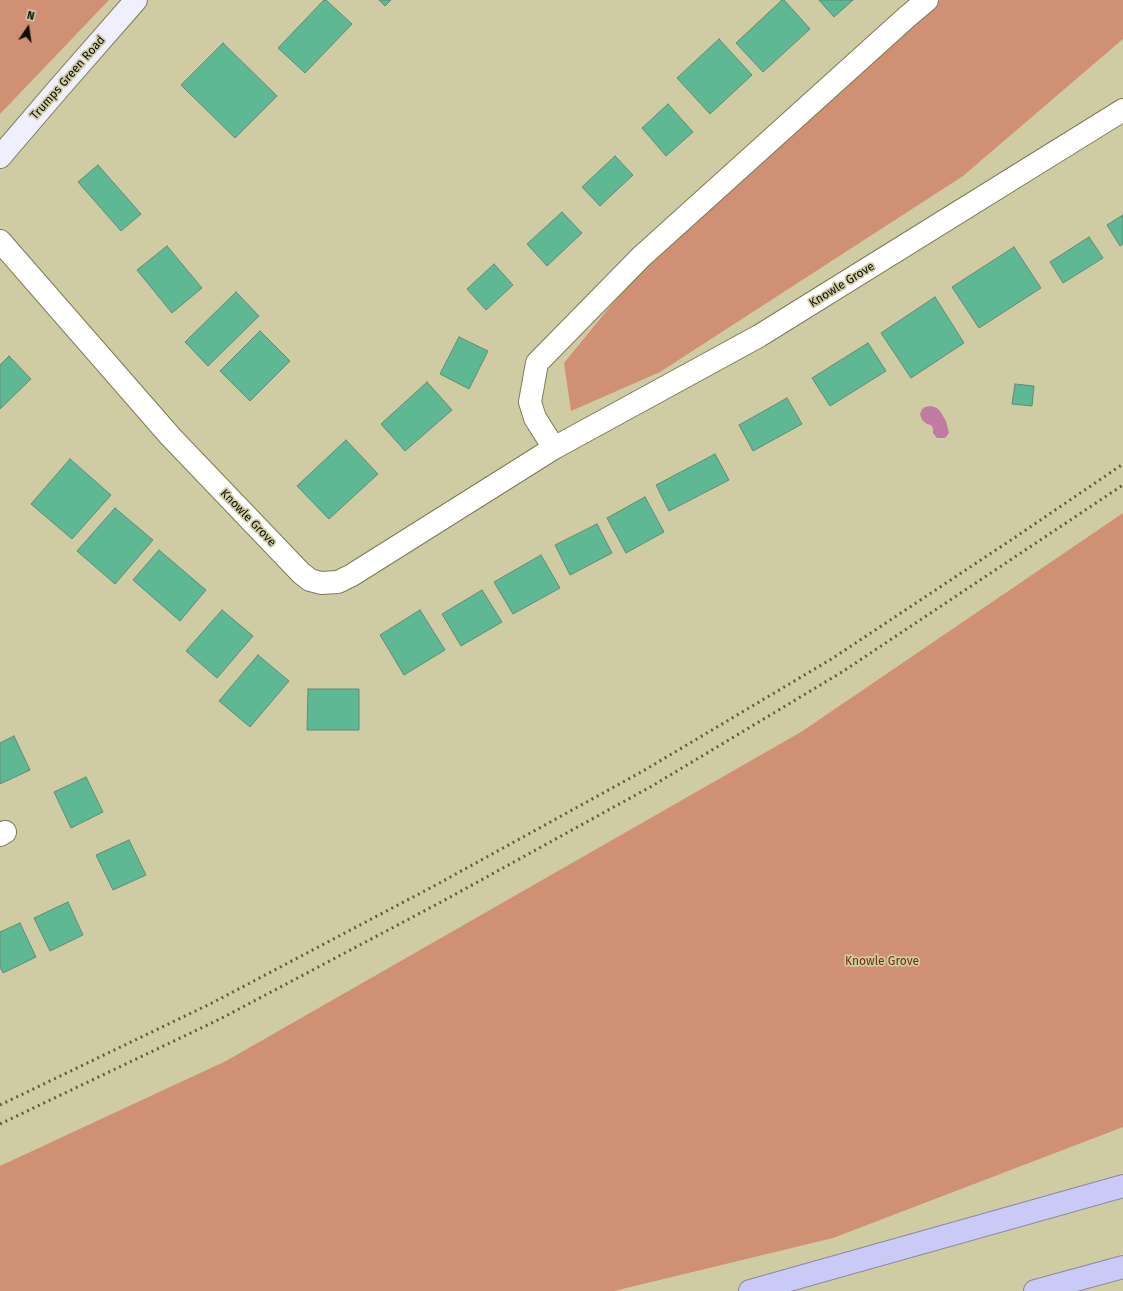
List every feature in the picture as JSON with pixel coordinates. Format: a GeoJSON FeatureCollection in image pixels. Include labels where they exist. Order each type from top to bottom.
{"type":"FeatureCollection","features":[{"type":"Feature","properties":{"kind":"highway"},"geometry":{"type":"LineString","coordinates":[[750,1291],[1123,1186]]}},
{"type":"Feature","properties":{"kind":"highway"},"geometry":{"type":"LineString","coordinates":[[1035,1291],[1123,1267]]}},
{"type":"Feature","properties":{"kind":"street","name":"Trumps Green Road"},"geometry":{"type":"LineString","coordinates":[[4,147],[59,88],[136,0]]}},
{"type":"Feature","properties":{"kind":"street"},"geometry":{"type":"LineString","coordinates":[[554,448],[535,418],[530,402],[537,363],[641,257],[927,0]]}},
{"type":"Feature","properties":{"kind":"street","name":"Knowle Grove"},"geometry":{"type":"LineString","coordinates":[[0,241],[170,436],[301,573],[310,580],[321,583],[338,582],[352,575],[554,448],[758,336],[1123,110]]}},
{"type":"Feature","properties":{"kind":"green space"},"geometry":{"type":"Polygon","coordinates":[[[0,0],[109,0],[0,114],[0,0]]]}},
{"type":"Feature","properties":{"kind":"green space"},"geometry":{"type":"Polygon","coordinates":[[[940,0],[1123,0],[1123,39],[963,176],[660,372],[571,411],[564,363],[649,259],[913,27],[940,0]]]}},
{"type":"Feature","properties":{"kind":"green space","name":"Knowle Grove"},"geometry":{"type":"Polygon","coordinates":[[[1123,513],[1123,1127],[833,1238],[614,1291],[0,1291],[0,1166],[226,1061],[801,732],[1123,513]]]}},
{"type":"Feature","properties":{"kind":"shaded area"},"geometry":{"type":"Polygon","coordinates":[[[931,406],[940,411],[946,421],[949,433],[945,438],[937,438],[933,433],[933,428],[931,425],[922,420],[920,414],[922,409],[931,406]]]}},
{"type":"Feature","properties":{"kind":"building"},"geometry":{"type":"Polygon","coordinates":[[[324,0],[326,0],[352,24],[305,73],[278,48],[324,0]]]}},
{"type":"Feature","properties":{"kind":"building"},"geometry":{"type":"Polygon","coordinates":[[[379,0],[391,0],[385,6],[379,0]]]}},
{"type":"Feature","properties":{"kind":"building"},"geometry":{"type":"Polygon","coordinates":[[[782,0],[784,0],[810,29],[763,72],[736,43],[782,0]]]}},
{"type":"Feature","properties":{"kind":"building"},"geometry":{"type":"Polygon","coordinates":[[[819,0],[853,0],[834,17],[819,0]]]}},
{"type":"Feature","properties":{"kind":"building"},"geometry":{"type":"Polygon","coordinates":[[[719,39],[752,75],[710,114],[677,78],[719,39]]]}},
{"type":"Feature","properties":{"kind":"building"},"geometry":{"type":"Polygon","coordinates":[[[223,43],[277,96],[235,138],[181,85],[223,43]]]}},
{"type":"Feature","properties":{"kind":"building"},"geometry":{"type":"Polygon","coordinates":[[[668,104],[693,132],[666,156],[642,128],[668,104]]]}},
{"type":"Feature","properties":{"kind":"building"},"geometry":{"type":"Polygon","coordinates":[[[615,156],[633,175],[600,206],[582,187],[615,156]]]}},
{"type":"Feature","properties":{"kind":"building"},"geometry":{"type":"Polygon","coordinates":[[[98,165],[141,214],[121,231],[78,182],[98,165]]]}},
{"type":"Feature","properties":{"kind":"building"},"geometry":{"type":"Polygon","coordinates":[[[562,212],[582,233],[547,266],[527,244],[562,212]]]}},
{"type":"Feature","properties":{"kind":"building"},"geometry":{"type":"Polygon","coordinates":[[[1123,215],[1123,244],[1120,246],[1107,225],[1123,215]]]}},
{"type":"Feature","properties":{"kind":"building"},"geometry":{"type":"Polygon","coordinates":[[[1089,237],[1103,258],[1063,283],[1050,262],[1089,237]]]}},
{"type":"Feature","properties":{"kind":"building"},"geometry":{"type":"Polygon","coordinates":[[[167,246],[202,288],[172,313],[137,270],[167,246]]]}},
{"type":"Feature","properties":{"kind":"building"},"geometry":{"type":"Polygon","coordinates":[[[1014,247],[1041,288],[979,328],[952,287],[1014,247]]]}},
{"type":"Feature","properties":{"kind":"building"},"geometry":{"type":"Polygon","coordinates":[[[494,264],[513,285],[486,310],[467,289],[494,264]]]}},
{"type":"Feature","properties":{"kind":"building"},"geometry":{"type":"Polygon","coordinates":[[[236,292],[259,316],[208,366],[185,342],[236,292]]]}},
{"type":"Feature","properties":{"kind":"building"},"geometry":{"type":"Polygon","coordinates":[[[935,297],[964,343],[911,378],[881,333],[935,297]]]}},
{"type":"Feature","properties":{"kind":"building"},"geometry":{"type":"Polygon","coordinates":[[[260,331],[290,361],[250,401],[220,371],[260,331]]]}},
{"type":"Feature","properties":{"kind":"building"},"geometry":{"type":"Polygon","coordinates":[[[459,337],[488,351],[469,389],[440,374],[459,337]]]}},
{"type":"Feature","properties":{"kind":"building"},"geometry":{"type":"Polygon","coordinates":[[[868,343],[886,371],[830,406],[812,378],[868,343]]]}},
{"type":"Feature","properties":{"kind":"building"},"geometry":{"type":"Polygon","coordinates":[[[9,356],[31,379],[0,409],[0,365],[9,356]]]}},
{"type":"Feature","properties":{"kind":"building"},"geometry":{"type":"Polygon","coordinates":[[[427,382],[452,410],[405,451],[381,424],[427,382]]]}},
{"type":"Feature","properties":{"kind":"building"},"geometry":{"type":"Polygon","coordinates":[[[1015,384],[1034,386],[1032,406],[1012,404],[1015,384]]]}},
{"type":"Feature","properties":{"kind":"building"},"geometry":{"type":"Polygon","coordinates":[[[787,398],[802,424],[753,451],[739,425],[787,398]]]}},
{"type":"Feature","properties":{"kind":"building"},"geometry":{"type":"Polygon","coordinates":[[[346,440],[378,474],[329,519],[297,486],[346,440]]]}},
{"type":"Feature","properties":{"kind":"building"},"geometry":{"type":"Polygon","coordinates":[[[715,454],[729,480],[669,511],[656,485],[715,454]]]}},
{"type":"Feature","properties":{"kind":"building"},"geometry":{"type":"Polygon","coordinates":[[[70,459],[111,495],[72,539],[31,504],[70,459]]]}},
{"type":"Feature","properties":{"kind":"building"},"geometry":{"type":"Polygon","coordinates":[[[645,497],[664,532],[626,553],[607,518],[645,497]]]}},
{"type":"Feature","properties":{"kind":"building"},"geometry":{"type":"Polygon","coordinates":[[[115,508],[153,540],[115,584],[77,551],[115,508]]]}},
{"type":"Feature","properties":{"kind":"building"},"geometry":{"type":"Polygon","coordinates":[[[597,524],[612,553],[570,575],[555,545],[597,524]]]}},
{"type":"Feature","properties":{"kind":"building"},"geometry":{"type":"Polygon","coordinates":[[[159,550],[206,590],[180,621],[133,580],[159,550]]]}},
{"type":"Feature","properties":{"kind":"building"},"geometry":{"type":"Polygon","coordinates":[[[541,555],[560,588],[513,614],[494,582],[541,555]]]}},
{"type":"Feature","properties":{"kind":"building"},"geometry":{"type":"Polygon","coordinates":[[[482,590],[502,622],[461,646],[442,614],[482,590]]]}},
{"type":"Feature","properties":{"kind":"building"},"geometry":{"type":"Polygon","coordinates":[[[222,610],[253,636],[217,678],[186,651],[222,610]]]}},
{"type":"Feature","properties":{"kind":"building"},"geometry":{"type":"Polygon","coordinates":[[[420,610],[445,650],[404,675],[380,635],[420,610]]]}},
{"type":"Feature","properties":{"kind":"building"},"geometry":{"type":"Polygon","coordinates":[[[258,655],[289,681],[250,727],[219,701],[258,655]]]}},
{"type":"Feature","properties":{"kind":"building"},"geometry":{"type":"Polygon","coordinates":[[[308,689],[359,689],[359,730],[307,730],[308,689]]]}},
{"type":"Feature","properties":{"kind":"building"},"geometry":{"type":"Polygon","coordinates":[[[14,736],[30,770],[0,784],[0,743],[14,736]]]}},
{"type":"Feature","properties":{"kind":"building"},"geometry":{"type":"Polygon","coordinates":[[[86,777],[103,812],[71,828],[54,792],[86,777]]]}},
{"type":"Feature","properties":{"kind":"building"},"geometry":{"type":"Polygon","coordinates":[[[129,840],[146,875],[113,890],[96,855],[129,840]]]}},
{"type":"Feature","properties":{"kind":"building"},"geometry":{"type":"Polygon","coordinates":[[[68,902],[83,935],[50,951],[34,918],[68,902]]]}},
{"type":"Feature","properties":{"kind":"building"},"geometry":{"type":"Polygon","coordinates":[[[20,923],[36,957],[3,973],[0,967],[0,932],[20,923]]]}},
{"type":"Feature","properties":{"kind":"railway"},"geometry":{"type":"LineString","coordinates":[[0,1105],[212,1003],[434,886],[643,771],[833,658],[1123,464]]}},
{"type":"Feature","properties":{"kind":"railway"},"geometry":{"type":"LineString","coordinates":[[0,1124],[220,1019],[443,901],[652,786],[842,672],[1123,485]]}}]}
